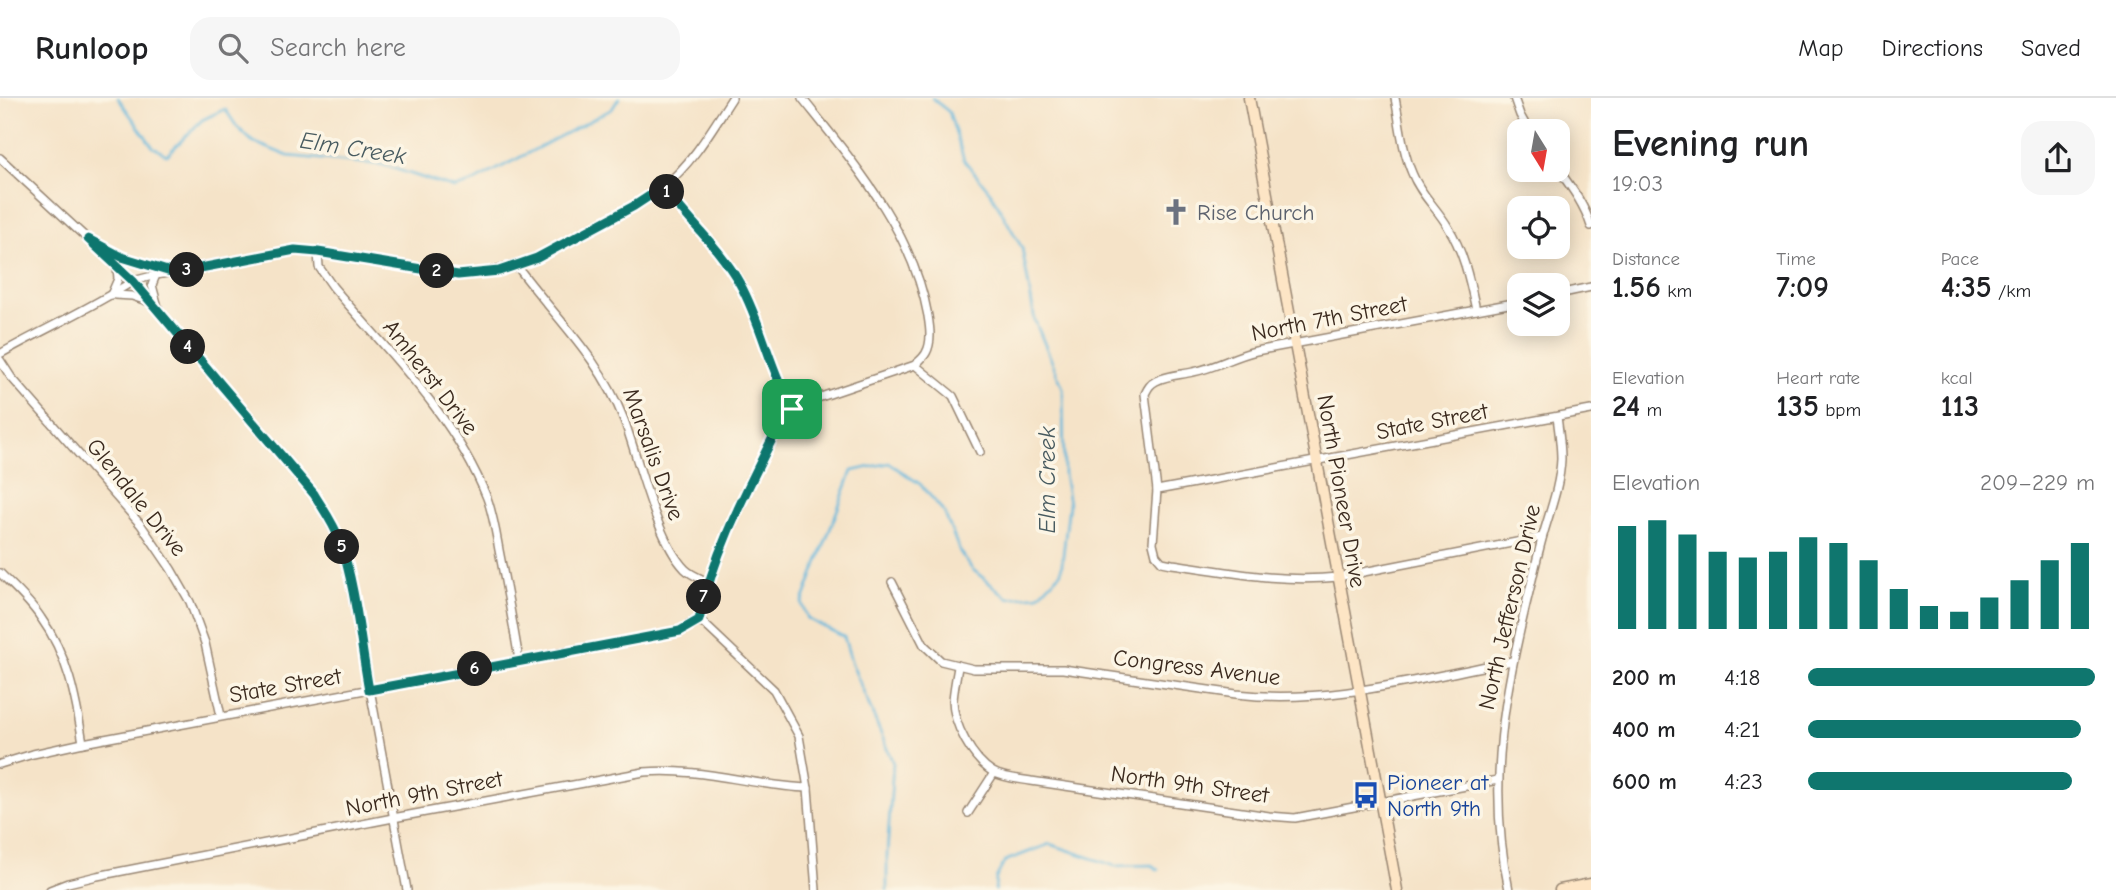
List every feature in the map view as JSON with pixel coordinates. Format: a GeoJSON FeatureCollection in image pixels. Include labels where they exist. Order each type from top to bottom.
{"type":"FeatureCollection","features":[{"type":"Feature","properties":{"kind":"street"},"geometry":{"type":"LineString","coordinates":[[0,354],[111,296],[133,281],[295,250],[458,275],[517,267],[591,229],[663,187],[696,152],[732,98]]}},
{"type":"Feature","properties":{"kind":"street"},"geometry":{"type":"LineString","coordinates":[[802,98],[869,186],[901,238],[916,269],[925,298],[930,339],[926,353],[915,365],[792,409],[781,421],[736,511],[708,582],[699,620],[774,690],[799,736],[808,788],[816,890]]}},
{"type":"Feature","properties":{"kind":"street","name":"North Pioneer Drive"},"geometry":{"type":"LineString","coordinates":[[1250,98],[1397,890]]}},
{"type":"Feature","properties":{"kind":"street"},"geometry":{"type":"LineString","coordinates":[[1395,98],[1412,174],[1422,193],[1451,230],[1461,254],[1476,310]]}},
{"type":"Feature","properties":{"kind":"street"},"geometry":{"type":"LineString","coordinates":[[1514,98],[1522,119]]}},
{"type":"Feature","properties":{"kind":"street"},"geometry":{"type":"LineString","coordinates":[[0,158],[133,281],[314,494],[328,517],[340,541],[350,581],[407,890]]}},
{"type":"Feature","properties":{"kind":"street"},"geometry":{"type":"LineString","coordinates":[[1568,182],[1586,211],[1591,226]]}},
{"type":"Feature","properties":{"kind":"street"},"geometry":{"type":"LineString","coordinates":[[663,187],[738,281],[764,335],[792,409]]}},
{"type":"Feature","properties":{"kind":"street"},"geometry":{"type":"LineString","coordinates":[[88,239],[122,257],[174,273]]}},
{"type":"Feature","properties":{"kind":"street","name":"Amherst Drive"},"geometry":{"type":"LineString","coordinates":[[318,252],[319,267],[333,287],[443,415],[477,474],[491,512],[519,660]]}},
{"type":"Feature","properties":{"kind":"street"},"geometry":{"type":"LineString","coordinates":[[111,296],[118,279],[117,266]]}},
{"type":"Feature","properties":{"kind":"street","name":"Marsalis Drive"},"geometry":{"type":"LineString","coordinates":[[517,267],[574,334],[609,387],[676,559],[687,572],[708,582]]}},
{"type":"Feature","properties":{"kind":"street"},"geometry":{"type":"LineString","coordinates":[[156,275],[152,285],[160,315]]}},
{"type":"Feature","properties":{"kind":"street"},"geometry":{"type":"LineString","coordinates":[[1570,291],[1591,287]]}},
{"type":"Feature","properties":{"kind":"street"},"geometry":{"type":"LineString","coordinates":[[111,296],[132,296],[149,302]]}},
{"type":"Feature","properties":{"kind":"street","name":"North 7th Street"},"geometry":{"type":"LineString","coordinates":[[1157,490],[1145,394],[1150,385],[1235,356],[1507,304]]}},
{"type":"Feature","properties":{"kind":"street","name":"Glendale Drive"},"geometry":{"type":"LineString","coordinates":[[0,360],[11,377],[141,525],[171,569],[190,602],[205,643],[221,716]]}},
{"type":"Feature","properties":{"kind":"street"},"geometry":{"type":"LineString","coordinates":[[915,365],[953,396],[980,452]]}},
{"type":"Feature","properties":{"kind":"street","name":"State Street"},"geometry":{"type":"LineString","coordinates":[[1157,490],[1591,410]]}},
{"type":"Feature","properties":{"kind":"street","name":"North Jefferson Drive"},"geometry":{"type":"LineString","coordinates":[[1509,890],[1501,832],[1498,780],[1501,729],[1512,661],[1556,491],[1561,461],[1557,417]]}},
{"type":"Feature","properties":{"kind":"street"},"geometry":{"type":"LineString","coordinates":[[1157,490],[1153,543],[1156,555],[1162,562],[1284,580],[1338,577],[1542,537]]}},
{"type":"Feature","properties":{"kind":"street"},"geometry":{"type":"LineString","coordinates":[[0,573],[41,617],[53,635],[74,693],[83,743]]}},
{"type":"Feature","properties":{"kind":"street"},"geometry":{"type":"LineString","coordinates":[[892,582],[924,645],[941,662],[958,667],[953,703],[961,731],[979,759],[994,773],[968,813]]}},
{"type":"Feature","properties":{"kind":"street","name":"State Street"},"geometry":{"type":"LineString","coordinates":[[0,764],[83,743],[221,716],[680,631],[699,620]]}},
{"type":"Feature","properties":{"kind":"street","name":"Congress Avenue"},"geometry":{"type":"LineString","coordinates":[[958,667],[1063,669],[1265,698],[1328,695],[1512,661]]}},
{"type":"Feature","properties":{"kind":"street","name":"North 9th Street"},"geometry":{"type":"LineString","coordinates":[[50,890],[97,876],[633,774],[668,770],[694,772],[808,788]]}},
{"type":"Feature","properties":{"kind":"street","name":"North 9th Street"},"geometry":{"type":"LineString","coordinates":[[994,773],[1031,781],[1269,816],[1294,817],[1319,815],[1498,780]]}},
{"type":"Feature","properties":{"kind":"street"},"geometry":{"type":"LineString","coordinates":[[1560,890],[1591,884]]}},
{"type":"Feature","properties":{"kind":"waterway","name":"Elm Creek"},"geometry":{"type":"LineString","coordinates":[[118,98],[153,147],[167,155],[202,120],[225,109],[237,127],[253,142],[288,156],[383,165],[454,188],[473,182],[612,109],[619,98]]}},
{"type":"Feature","properties":{"kind":"waterway","name":"Elm Creek"},"geometry":{"type":"LineString","coordinates":[[887,890],[893,763],[852,664],[844,637],[808,619],[802,604],[852,471],[889,463],[920,484],[944,512],[960,552],[972,569],[1008,598],[1039,595],[1061,572],[1069,504],[1064,474],[1063,388],[1035,321],[1022,248],[991,193],[964,160],[949,112],[932,98]]}},
{"type":"Feature","properties":{"kind":"waterway","name":"Elm Creek"},"geometry":{"type":"LineString","coordinates":[[995,890],[996,878],[1005,861],[1050,844],[1115,866],[1152,865],[1158,870]]}},
{"type":"Feature","properties":{"kind":"place","name":"Rise Church"},"geometry":{"type":"Point","coordinates":[1176,212]}},
{"type":"Feature","properties":{"kind":"place","name":"Pioneer at North 9th"},"geometry":{"type":"Point","coordinates":[1366,795]}},
{"type":"Feature","properties":{"kind":"route"},"geometry":{"type":"LineString","coordinates":[[663,187],[722,258],[747,296],[792,409],[781,421],[736,511],[708,582],[699,620],[680,631],[369,690],[350,581],[340,541],[314,494],[133,281],[88,239],[122,257],[174,273],[295,250],[458,275],[481,274],[517,267],[537,258],[634,206],[663,187]]}}]}
